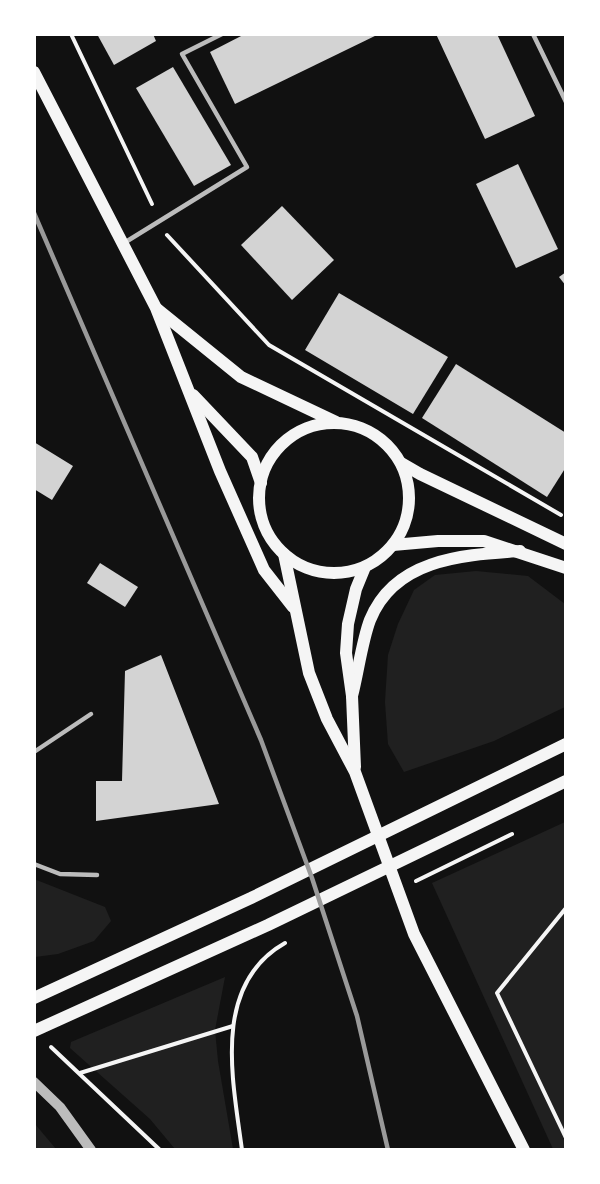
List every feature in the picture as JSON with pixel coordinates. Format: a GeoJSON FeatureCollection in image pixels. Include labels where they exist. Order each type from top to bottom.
{"type":"FeatureCollection","features":[{"type":"Feature","properties":{"kind":"main road"},"geometry":{"type":"LineString","coordinates":[[34,72],[156,308],[220,471],[264,570],[294,609]]}},
{"type":"Feature","properties":{"kind":"main road"},"geometry":{"type":"LineString","coordinates":[[156,308],[241,376],[338,423],[364,429],[385,442],[401,463],[408,483],[410,505],[404,526],[393,545],[380,558],[365,567],[344,573],[322,572],[302,566],[284,554],[271,539],[263,522],[259,502],[261,483],[268,463],[280,445],[297,433],[317,424],[338,423]]}},
{"type":"Feature","properties":{"kind":"main road"},"geometry":{"type":"LineString","coordinates":[[190,392],[252,457],[261,483]]}},
{"type":"Feature","properties":{"kind":"main road"},"geometry":{"type":"LineString","coordinates":[[401,463],[472,500],[566,544]]}},
{"type":"Feature","properties":{"kind":"main road"},"geometry":{"type":"LineString","coordinates":[[393,545],[438,541],[484,541],[566,568]]}},
{"type":"Feature","properties":{"kind":"main road"},"geometry":{"type":"LineString","coordinates":[[352,696],[370,620],[386,593],[405,575],[436,562],[470,555],[520,551]]}},
{"type":"Feature","properties":{"kind":"main road"},"geometry":{"type":"LineString","coordinates":[[284,554],[309,673],[327,719],[355,772],[414,934],[524,1149]]}},
{"type":"Feature","properties":{"kind":"main road"},"geometry":{"type":"LineString","coordinates":[[355,772],[352,696],[346,653],[348,624],[356,589],[365,567]]}},
{"type":"Feature","properties":{"kind":"main road"},"geometry":{"type":"LineString","coordinates":[[34,998],[251,898],[566,744]]}},
{"type":"Feature","properties":{"kind":"main road"},"geometry":{"type":"LineString","coordinates":[[34,1031],[268,925],[566,781]]}},
{"type":"Feature","properties":{"kind":"street"},"geometry":{"type":"LineString","coordinates":[[34,1082],[60,1107],[92,1149]]}},
{"type":"Feature","properties":{"kind":"lane"},"geometry":{"type":"LineString","coordinates":[[124,243],[247,168],[182,54],[222,34]]}},
{"type":"Feature","properties":{"kind":"lane"},"geometry":{"type":"LineString","coordinates":[[533,34],[566,102]]}},
{"type":"Feature","properties":{"kind":"lane"},"geometry":{"type":"LineString","coordinates":[[34,752],[91,714]]}},
{"type":"Feature","properties":{"kind":"lane"},"geometry":{"type":"LineString","coordinates":[[34,864],[60,874],[97,875]]}},
{"type":"Feature","properties":{"kind":"path"},"geometry":{"type":"LineString","coordinates":[[71,34],[167,235],[269,345],[566,518]]}},
{"type":"Feature","properties":{"kind":"path"},"geometry":{"type":"LineString","coordinates":[[566,908],[497,993],[566,1138]]}},
{"type":"Feature","properties":{"kind":"path"},"geometry":{"type":"LineString","coordinates":[[242,1149],[232,1058],[233,1026],[238,1003],[248,979],[259,964],[279,947]]}},
{"type":"Feature","properties":{"kind":"path"},"geometry":{"type":"LineString","coordinates":[[80,1073],[233,1026]]}},
{"type":"Feature","properties":{"kind":"path"},"geometry":{"type":"LineString","coordinates":[[50,1045],[160,1149]]}},
{"type":"Feature","properties":{"kind":"shaded area"},"geometry":{"type":"Polygon","coordinates":[[[476,571],[528,576],[565,604],[565,707],[494,741],[404,772],[388,744],[385,702],[388,655],[398,624],[414,590],[435,575],[476,571]]]}},
{"type":"Feature","properties":{"kind":"shaded area"},"geometry":{"type":"Polygon","coordinates":[[[565,822],[565,1149],[553,1149],[432,883],[565,822]]]}},
{"type":"Feature","properties":{"kind":"shaded area"},"geometry":{"type":"Polygon","coordinates":[[[34,879],[105,907],[111,921],[94,941],[58,954],[35,957],[34,879]]]}},
{"type":"Feature","properties":{"kind":"shaded area"},"geometry":{"type":"Polygon","coordinates":[[[225,977],[215,1030],[233,1149],[175,1149],[150,1119],[70,1048],[71,1042],[225,977]]]}},
{"type":"Feature","properties":{"kind":"shaded area"},"geometry":{"type":"Polygon","coordinates":[[[35,1124],[56,1149],[35,1149],[35,1124]]]}},
{"type":"Feature","properties":{"kind":"building"},"geometry":{"type":"Polygon","coordinates":[[[97,34],[153,34],[156,41],[114,65],[97,34]]]}},
{"type":"Feature","properties":{"kind":"building"},"geometry":{"type":"Polygon","coordinates":[[[245,34],[379,34],[235,104],[210,52],[245,34]]]}},
{"type":"Feature","properties":{"kind":"building"},"geometry":{"type":"Polygon","coordinates":[[[436,34],[497,34],[535,116],[485,139],[436,34]]]}},
{"type":"Feature","properties":{"kind":"building"},"geometry":{"type":"Polygon","coordinates":[[[173,67],[231,165],[194,186],[136,88],[173,67]]]}},
{"type":"Feature","properties":{"kind":"building"},"geometry":{"type":"Polygon","coordinates":[[[518,164],[558,249],[516,268],[476,184],[518,164]]]}},
{"type":"Feature","properties":{"kind":"building"},"geometry":{"type":"Polygon","coordinates":[[[282,206],[334,260],[292,300],[241,245],[282,206]]]}},
{"type":"Feature","properties":{"kind":"building"},"geometry":{"type":"Polygon","coordinates":[[[566,272],[566,286],[559,277],[566,272]]]}},
{"type":"Feature","properties":{"kind":"building"},"geometry":{"type":"Polygon","coordinates":[[[339,293],[448,357],[413,414],[305,350],[339,293]]]}},
{"type":"Feature","properties":{"kind":"building"},"geometry":{"type":"Polygon","coordinates":[[[456,364],[566,433],[566,467],[547,497],[422,418],[456,364]]]}},
{"type":"Feature","properties":{"kind":"building"},"geometry":{"type":"Polygon","coordinates":[[[34,442],[73,466],[52,500],[34,489],[34,442]]]}},
{"type":"Feature","properties":{"kind":"building"},"geometry":{"type":"Polygon","coordinates":[[[100,563],[138,587],[125,607],[87,583],[100,563]]]}},
{"type":"Feature","properties":{"kind":"building"},"geometry":{"type":"Polygon","coordinates":[[[161,655],[219,804],[96,821],[96,781],[122,781],[125,671],[161,655]]]}},
{"type":"Feature","properties":{"kind":"railway"},"geometry":{"type":"LineString","coordinates":[[34,213],[261,740],[312,878],[357,1016],[388,1150]]}}]}
